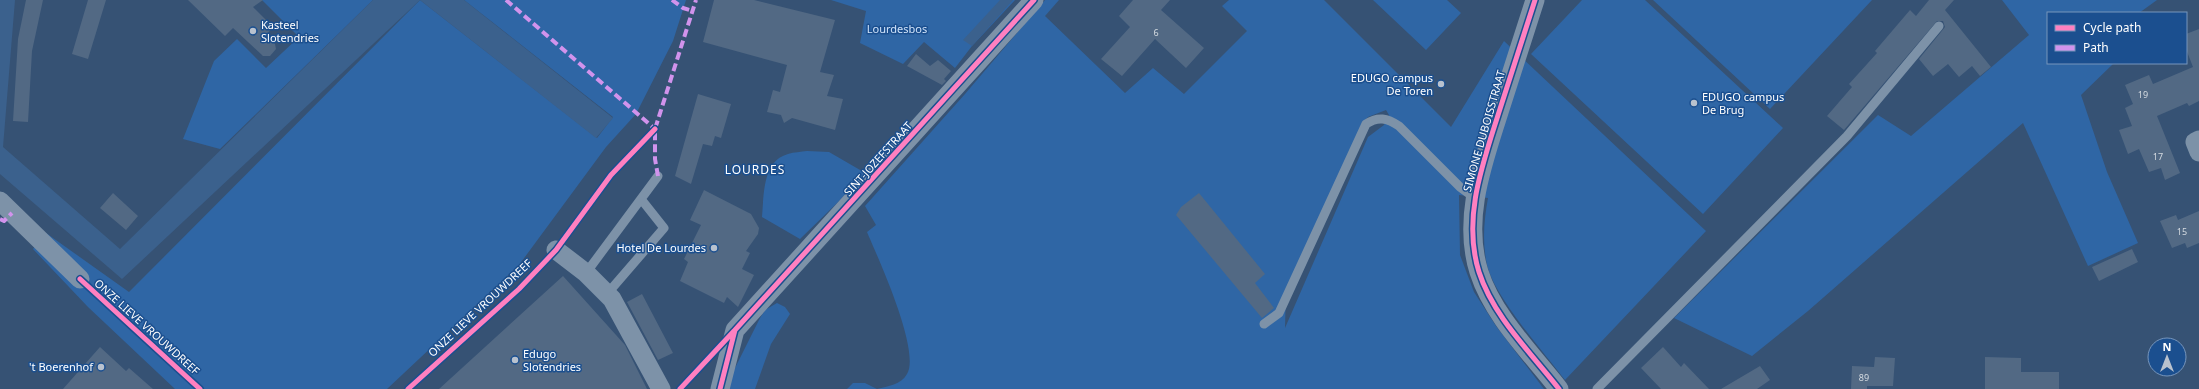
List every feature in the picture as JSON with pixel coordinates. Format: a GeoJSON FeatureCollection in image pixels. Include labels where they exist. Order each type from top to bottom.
{"type":"FeatureCollection","features":[{"type":"Feature","properties":{"kind":"street","name":"SINT-JOZEFSTRAAT"},"geometry":{"type":"LineString","coordinates":[[720,389],[735,330],[770,289],[878,175],[1034,0]]}},
{"type":"Feature","properties":{"kind":"street","name":"SIMONE DUBOISSTRAAT"},"geometry":{"type":"LineString","coordinates":[[1535,0],[1484,161],[1475,198],[1474,247],[1481,278],[1504,320],[1559,389]]}},
{"type":"Feature","properties":{"kind":"street"},"geometry":{"type":"LineString","coordinates":[[2199,140],[2195,142],[2199,152]]}},
{"type":"Feature","properties":{"kind":"street","name":"ONZE LIEVE VROUWDREEF"},"geometry":{"type":"LineString","coordinates":[[0,201],[80,279]]}},
{"type":"Feature","properties":{"kind":"street"},"geometry":{"type":"LineString","coordinates":[[556,250],[586,273],[612,299],[661,389]]}},
{"type":"Feature","properties":{"kind":"lane"},"geometry":{"type":"LineString","coordinates":[[1597,389],[1847,136],[1939,26]]}},
{"type":"Feature","properties":{"kind":"lane"},"geometry":{"type":"LineString","coordinates":[[1264,324],[1279,313],[1366,124],[1381,118],[1390,120],[1399,126],[1460,187],[1475,198]]}},
{"type":"Feature","properties":{"kind":"lane"},"geometry":{"type":"LineString","coordinates":[[586,273],[658,176]]}},
{"type":"Feature","properties":{"kind":"lane"},"geometry":{"type":"LineString","coordinates":[[607,294],[664,228],[641,199]]}},
{"type":"Feature","properties":{"kind":"green space"},"geometry":{"type":"Polygon","coordinates":[[[262,0],[373,0],[220,149],[183,139],[214,61],[237,39],[266,68],[299,37],[262,0]]]}},
{"type":"Feature","properties":{"kind":"green space"},"geometry":{"type":"Polygon","coordinates":[[[420,0],[597,138],[613,117],[464,0],[686,0],[673,41],[636,114],[606,147],[519,265],[387,389],[175,389],[88,307],[33,249],[46,233],[129,292],[420,0]]]}},
{"type":"Feature","properties":{"kind":"green space","name":"Lourdesbos"},"geometry":{"type":"Polygon","coordinates":[[[831,0],[1015,0],[972,46],[955,68],[924,42],[903,64],[860,43],[866,11],[831,0]]]}},
{"type":"Feature","properties":{"kind":"green space"},"geometry":{"type":"Polygon","coordinates":[[[1045,0],[1059,0],[1045,16],[1125,93],[1153,68],[1184,94],[1247,31],[1222,6],[1229,0],[1324,0],[1451,127],[1504,41],[1706,231],[1565,380],[1510,309],[1492,278],[1485,256],[1484,239],[1488,198],[1459,195],[1460,255],[1474,292],[1496,326],[1544,389],[877,389],[901,381],[907,374],[910,362],[908,346],[896,304],[867,232],[876,225],[865,206],[965,94],[1045,0]],[[1386,110],[1368,117],[1362,124],[1286,290],[1285,328],[1368,137],[1384,125],[1389,115],[1386,110]]]}},
{"type":"Feature","properties":{"kind":"green space"},"geometry":{"type":"Polygon","coordinates":[[[1373,0],[1447,0],[1461,13],[1426,50],[1373,0]]]}},
{"type":"Feature","properties":{"kind":"green space"},"geometry":{"type":"Polygon","coordinates":[[[1582,0],[1645,0],[1783,128],[1703,214],[1531,54],[1582,0]]]}},
{"type":"Feature","properties":{"kind":"green space"},"geometry":{"type":"Polygon","coordinates":[[[1653,0],[1872,0],[1770,109],[1653,0]]]}},
{"type":"Feature","properties":{"kind":"green space"},"geometry":{"type":"Polygon","coordinates":[[[2002,0],[2157,0],[2140,12],[2047,12],[2047,64],[2113,64],[2081,95],[2107,172],[2138,243],[2088,266],[2023,123],[1808,311],[1752,356],[1674,318],[1878,115],[1911,136],[2029,35],[2002,0]]]}},
{"type":"Feature","properties":{"kind":"green space"},"geometry":{"type":"Polygon","coordinates":[[[807,151],[829,152],[867,174],[800,239],[762,217],[763,199],[766,180],[773,164],[788,154],[807,151]]]}},
{"type":"Feature","properties":{"kind":"green space"},"geometry":{"type":"Polygon","coordinates":[[[777,303],[785,307],[790,314],[771,344],[755,389],[729,389],[730,378],[760,318],[765,310],[777,303]]]}},
{"type":"Feature","properties":{"kind":"green space"},"geometry":{"type":"Polygon","coordinates":[[[853,383],[865,383],[877,389],[847,389],[853,383]]]}},
{"type":"Feature","properties":{"kind":"shaded area"},"geometry":{"type":"Polygon","coordinates":[[[0,0],[15,0],[3,147],[120,249],[373,0],[420,0],[122,279],[0,174],[0,0]]]}},
{"type":"Feature","properties":{"kind":"shaded area"},"geometry":{"type":"Polygon","coordinates":[[[420,0],[464,0],[613,118],[596,138],[420,0]]]}},
{"type":"Feature","properties":{"kind":"shaded area"},"geometry":{"type":"Polygon","coordinates":[[[1000,0],[1013,0],[972,46],[963,40],[1000,0]]]}},
{"type":"Feature","properties":{"kind":"building"},"geometry":{"type":"Polygon","coordinates":[[[26,0],[43,0],[32,51],[28,122],[13,121],[18,39],[26,0]]]}},
{"type":"Feature","properties":{"kind":"building"},"geometry":{"type":"Polygon","coordinates":[[[88,0],[106,0],[88,59],[72,54],[88,0]]]}},
{"type":"Feature","properties":{"kind":"building","name":"Kasteel Slotendries"},"geometry":{"type":"Polygon","coordinates":[[[188,0],[263,0],[253,7],[273,27],[266,35],[275,44],[276,49],[270,56],[263,56],[233,28],[225,36],[188,0]]]}},
{"type":"Feature","properties":{"kind":"building"},"geometry":{"type":"Polygon","coordinates":[[[714,0],[754,0],[835,20],[820,72],[834,75],[827,96],[843,99],[835,130],[792,118],[784,123],[781,115],[767,112],[773,90],[780,92],[787,65],[703,42],[714,0]]]}},
{"type":"Feature","properties":{"kind":"building"},"geometry":{"type":"Polygon","coordinates":[[[1133,0],[1170,0],[1161,10],[1204,48],[1186,68],[1155,39],[1122,76],[1101,59],[1130,27],[1119,16],[1133,0]]]}},
{"type":"Feature","properties":{"kind":"building"},"geometry":{"type":"Polygon","coordinates":[[[1929,0],[1954,0],[1945,10],[1991,67],[1980,76],[1972,66],[1959,77],[1948,64],[1933,76],[1919,59],[1945,27],[1943,21],[1937,21],[1844,130],[1827,116],[1852,87],[1849,84],[1877,53],[1875,51],[1910,10],[1916,16],[1929,0]]]}},
{"type":"Feature","properties":{"kind":"building"},"geometry":{"type":"Polygon","coordinates":[[[2199,29],[2199,101],[2189,106],[2187,103],[2157,116],[2180,173],[2165,180],[2161,168],[2149,172],[2139,149],[2128,154],[2119,130],[2132,126],[2125,108],[2133,104],[2125,85],[2149,75],[2153,84],[2193,67],[2187,52],[2187,34],[2199,29]]]}},
{"type":"Feature","properties":{"kind":"building"},"geometry":{"type":"Polygon","coordinates":[[[916,54],[930,66],[938,60],[951,71],[944,79],[946,81],[942,85],[907,66],[916,54]]]}},
{"type":"Feature","properties":{"kind":"building"},"geometry":{"type":"Polygon","coordinates":[[[698,94],[731,104],[721,138],[715,136],[712,146],[703,144],[691,184],[675,176],[698,94]]]}},
{"type":"Feature","properties":{"kind":"building","name":"Hotel De Lourdes"},"geometry":{"type":"Polygon","coordinates":[[[704,190],[751,214],[759,228],[758,234],[746,251],[750,253],[742,269],[754,275],[738,307],[727,297],[724,303],[680,281],[688,262],[684,259],[701,225],[690,220],[704,190]]]}},
{"type":"Feature","properties":{"kind":"building"},"geometry":{"type":"Polygon","coordinates":[[[113,193],[138,216],[126,230],[100,208],[113,193]]]}},
{"type":"Feature","properties":{"kind":"building"},"geometry":{"type":"Polygon","coordinates":[[[1199,193],[1265,274],[1255,283],[1274,308],[1262,318],[1176,215],[1181,207],[1199,193]]]}},
{"type":"Feature","properties":{"kind":"building"},"geometry":{"type":"Polygon","coordinates":[[[2199,211],[2199,243],[2187,248],[2185,243],[2172,248],[2160,221],[2176,215],[2178,220],[2199,211]]]}},
{"type":"Feature","properties":{"kind":"building"},"geometry":{"type":"Polygon","coordinates":[[[2132,249],[2138,262],[2099,281],[2092,267],[2132,249]]]}},
{"type":"Feature","properties":{"kind":"building"},"geometry":{"type":"Polygon","coordinates":[[[563,276],[625,345],[647,389],[439,389],[563,276]]]}},
{"type":"Feature","properties":{"kind":"building"},"geometry":{"type":"Polygon","coordinates":[[[642,294],[673,353],[658,360],[627,302],[642,294]]]}},
{"type":"Feature","properties":{"kind":"building","name":"'t Boerenhof"},"geometry":{"type":"Polygon","coordinates":[[[100,347],[126,371],[129,368],[153,389],[63,389],[100,347]]]}},
{"type":"Feature","properties":{"kind":"building"},"geometry":{"type":"Polygon","coordinates":[[[1663,347],[1681,367],[1684,363],[1709,389],[1661,389],[1641,368],[1663,347]]]}},
{"type":"Feature","properties":{"kind":"building"},"geometry":{"type":"Polygon","coordinates":[[[1875,357],[1895,358],[1893,386],[1867,386],[1867,389],[1851,389],[1852,366],[1874,367],[1875,357]]]}},
{"type":"Feature","properties":{"kind":"building"},"geometry":{"type":"Polygon","coordinates":[[[1985,357],[2021,358],[2021,372],[2059,372],[2059,389],[1985,389],[1985,357]]]}},
{"type":"Feature","properties":{"kind":"building"},"geometry":{"type":"Polygon","coordinates":[[[1760,366],[1770,380],[1757,389],[1721,389],[1760,366]]]}},
{"type":"Feature","properties":{"kind":"marked path"},"geometry":{"type":"LineString","coordinates":[[506,0],[655,129]]}},
{"type":"Feature","properties":{"kind":"marked path"},"geometry":{"type":"LineString","coordinates":[[672,0],[683,8],[693,11]]}},
{"type":"Feature","properties":{"kind":"marked path"},"geometry":{"type":"LineString","coordinates":[[658,176],[655,159],[655,129],[696,0]]}},
{"type":"Feature","properties":{"kind":"marked path"},"geometry":{"type":"LineString","coordinates":[[0,219],[4,221],[12,213]]}},
{"type":"Feature","properties":{"kind":"cycle path"},"geometry":{"type":"LineString","coordinates":[[720,389],[735,330],[1034,0]]}},
{"type":"Feature","properties":{"kind":"cycle path"},"geometry":{"type":"LineString","coordinates":[[1535,0],[1481,171],[1474,211],[1474,252],[1479,272],[1493,304],[1514,334],[1559,389]]}},
{"type":"Feature","properties":{"kind":"cycle path"},"geometry":{"type":"LineString","coordinates":[[408,389],[519,289],[556,250],[611,175],[655,129]]}},
{"type":"Feature","properties":{"kind":"cycle path"},"geometry":{"type":"LineString","coordinates":[[80,279],[200,389]]}},
{"type":"Feature","properties":{"kind":"cycle path"},"geometry":{"type":"LineString","coordinates":[[680,389],[734,331]]}},
{"type":"Feature","properties":{"kind":"place","name":"Kasteel Slotendries"},"geometry":{"type":"Point","coordinates":[253,31]}},
{"type":"Feature","properties":{"kind":"place","name":"EDUGO campus De Toren"},"geometry":{"type":"Point","coordinates":[1441,84]}},
{"type":"Feature","properties":{"kind":"place","name":"EDUGO campus De Brug"},"geometry":{"type":"Point","coordinates":[1694,103]}},
{"type":"Feature","properties":{"kind":"place","name":"Hotel De Lourdes"},"geometry":{"type":"Point","coordinates":[714,248]}},
{"type":"Feature","properties":{"kind":"place","name":"Edugo Slotendries"},"geometry":{"type":"Point","coordinates":[515,360]}},
{"type":"Feature","properties":{"kind":"place","name":"'t Boerenhof"},"geometry":{"type":"Point","coordinates":[101,367]}},
{"type":"Feature","properties":{"kind":"district","name":"LOURDES"},"geometry":{"type":"Point","coordinates":[755,170]}}]}
